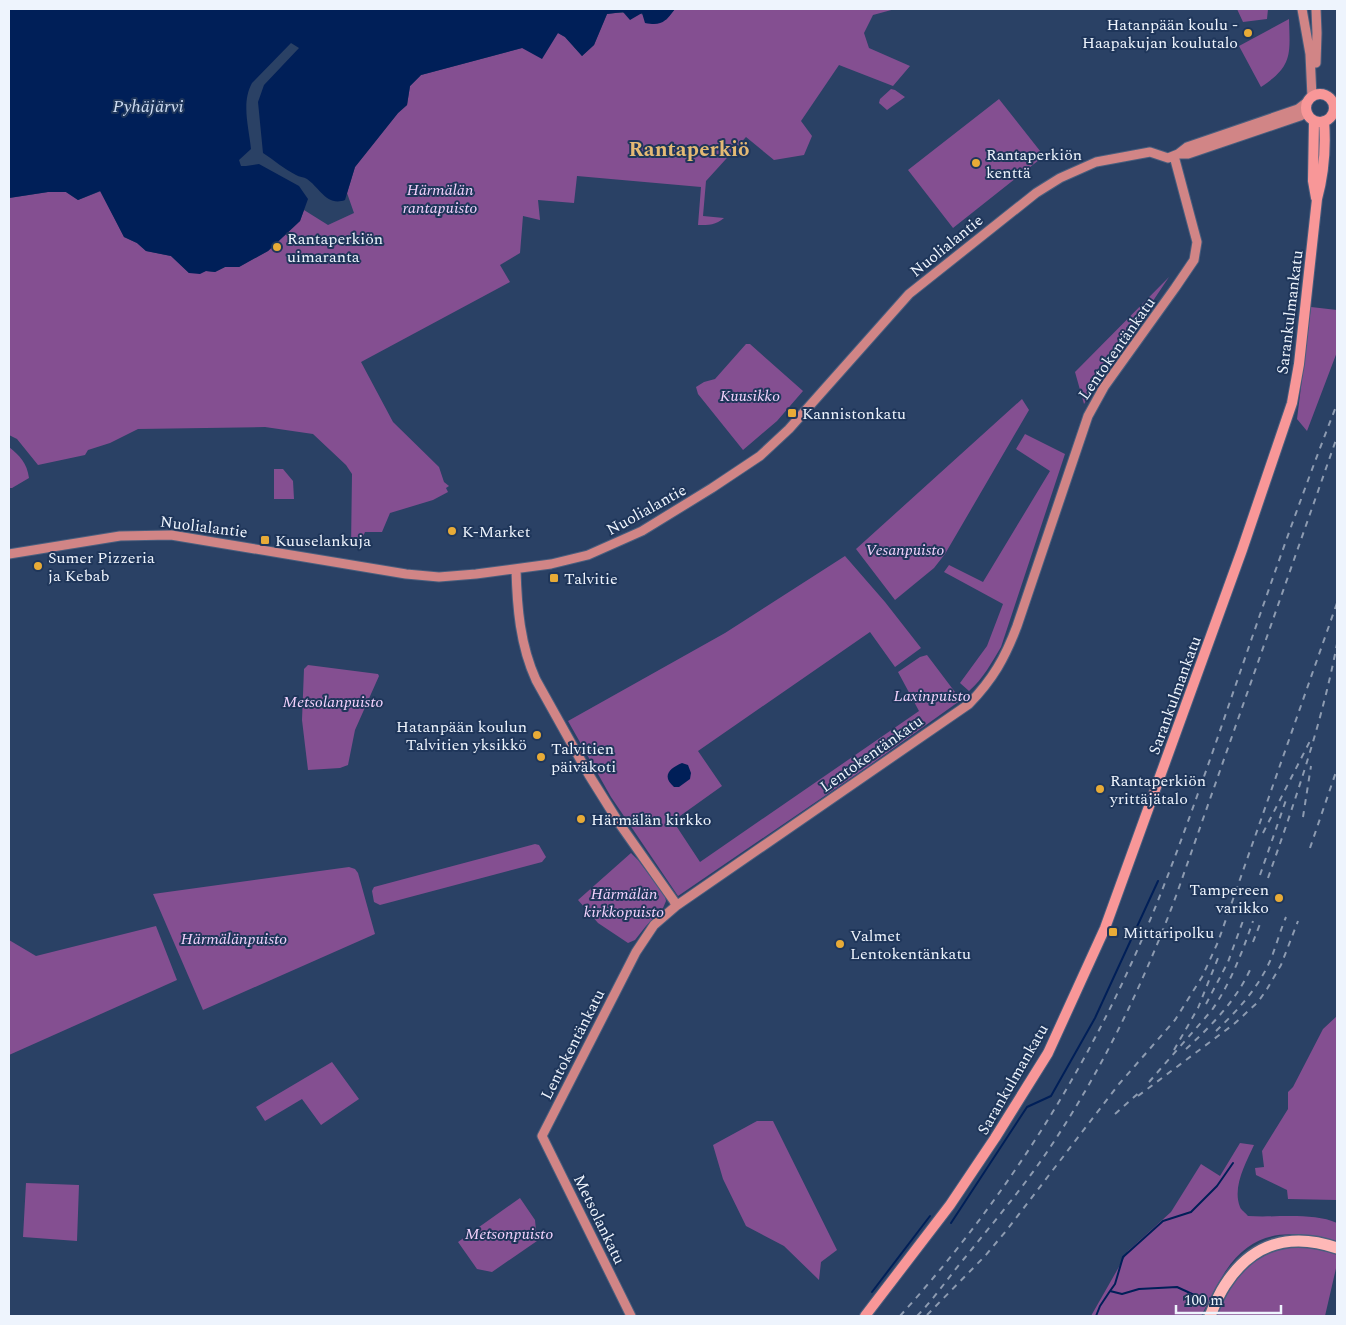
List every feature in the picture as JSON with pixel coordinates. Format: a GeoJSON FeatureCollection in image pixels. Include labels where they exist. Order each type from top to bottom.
{"type":"FeatureCollection","features":[{"type":"Feature","properties":{"kind":"highway"},"geometry":{"type":"LineString","coordinates":[[1210,1316],[1225,1285],[1238,1269],[1250,1256],[1268,1246],[1286,1241],[1308,1240],[1337,1248]]}},
{"type":"Feature","properties":{"kind":"main road","name":"Sarankulmankatu"},"geometry":{"type":"LineString","coordinates":[[865,1316],[950,1205],[996,1138],[1048,1053],[1105,928],[1242,550],[1292,403],[1300,353],[1317,199],[1322,180],[1323,168],[1319,121],[1332,115],[1333,105],[1328,97],[1311,102]]}},
{"type":"Feature","properties":{"kind":"main road"},"geometry":{"type":"LineString","coordinates":[[1311,102],[1319,121]]}},
{"type":"Feature","properties":{"kind":"street"},"geometry":{"type":"LineString","coordinates":[[1302,9],[1310,54],[1311,102]]}},
{"type":"Feature","properties":{"kind":"street"},"geometry":{"type":"LineString","coordinates":[[1311,102],[1316,64],[1316,9]]}},
{"type":"Feature","properties":{"kind":"street"},"geometry":{"type":"LineString","coordinates":[[1173,156],[1187,147],[1298,109],[1311,102]]}},
{"type":"Feature","properties":{"kind":"street","name":"Nuolialantie"},"geometry":{"type":"LineString","coordinates":[[9,554],[120,536],[152,534],[214,541],[406,574],[430,576],[467,575],[516,569],[577,558],[628,538],[705,493],[760,456],[789,430],[909,294],[1012,211],[1053,182],[1096,162],[1150,152],[1173,156]]}},
{"type":"Feature","properties":{"kind":"street","name":"Lentokentänkatu"},"geometry":{"type":"LineString","coordinates":[[542,1136],[636,952],[654,925],[676,906],[969,704],[995,674],[1008,650],[1017,626],[1088,416],[1104,387],[1194,260],[1197,242],[1173,156]]}},
{"type":"Feature","properties":{"kind":"street"},"geometry":{"type":"LineString","coordinates":[[516,569],[522,639],[536,680],[589,775],[676,906]]}},
{"type":"Feature","properties":{"kind":"street","name":"Metsolankatu"},"geometry":{"type":"LineString","coordinates":[[542,1136],[631,1316]]}},
{"type":"Feature","properties":{"kind":"green space","name":"Härmälän rantapuisto"},"geometry":{"type":"Polygon","coordinates":[[[675,9],[895,9],[873,15],[864,33],[869,48],[910,66],[893,86],[839,65],[801,121],[812,136],[804,155],[774,160],[746,137],[706,181],[703,216],[724,218],[709,225],[698,225],[701,187],[577,176],[574,203],[538,200],[540,220],[523,216],[520,253],[500,265],[510,282],[361,362],[393,422],[439,467],[444,482],[449,486],[446,488],[448,492],[433,500],[390,513],[382,532],[365,532],[361,541],[351,547],[352,474],[346,465],[313,434],[265,427],[138,429],[110,443],[88,450],[85,455],[38,465],[17,439],[9,435],[9,198],[48,192],[66,192],[78,200],[101,191],[124,237],[137,243],[146,251],[171,256],[189,273],[215,272],[225,267],[239,267],[268,251],[300,221],[304,210],[328,225],[354,213],[347,193],[355,167],[398,113],[407,105],[410,86],[421,75],[522,48],[558,33],[565,37],[582,56],[594,45],[607,14],[637,14],[666,20],[675,9]]]}},
{"type":"Feature","properties":{"kind":"green space"},"geometry":{"type":"Polygon","coordinates":[[[1237,9],[1268,9],[1267,19],[1243,22],[1237,9]]]}},
{"type":"Feature","properties":{"kind":"green space"},"geometry":{"type":"Polygon","coordinates":[[[1289,19],[1290,41],[1287,58],[1279,72],[1261,87],[1239,46],[1289,19]]]}},
{"type":"Feature","properties":{"kind":"green space"},"geometry":{"type":"Polygon","coordinates":[[[891,89],[905,97],[887,110],[879,103],[880,99],[891,89]]]}},
{"type":"Feature","properties":{"kind":"green space","name":"Rantaperkiön kenttä"},"geometry":{"type":"Polygon","coordinates":[[[999,99],[1044,156],[953,228],[908,170],[999,99]]]}},
{"type":"Feature","properties":{"kind":"green space"},"geometry":{"type":"Polygon","coordinates":[[[1169,277],[1084,404],[1075,372],[1169,277]]]}},
{"type":"Feature","properties":{"kind":"green space"},"geometry":{"type":"Polygon","coordinates":[[[1311,307],[1337,310],[1337,352],[1307,431],[1297,419],[1311,307]]]}},
{"type":"Feature","properties":{"kind":"green space","name":"Kuusikko"},"geometry":{"type":"Polygon","coordinates":[[[746,344],[750,344],[803,391],[777,421],[743,450],[698,394],[696,387],[704,382],[715,379],[746,344]]]}},
{"type":"Feature","properties":{"kind":"green space","name":"Vesanpuisto"},"geometry":{"type":"Polygon","coordinates":[[[1022,399],[1029,410],[945,554],[934,568],[895,600],[856,549],[1022,399]]]}},
{"type":"Feature","properties":{"kind":"green space"},"geometry":{"type":"Polygon","coordinates":[[[1025,434],[1065,454],[1001,647],[983,676],[969,691],[960,683],[987,646],[1003,604],[944,572],[949,565],[983,582],[1050,471],[1016,449],[1025,434]]]}},
{"type":"Feature","properties":{"kind":"green space"},"geometry":{"type":"Polygon","coordinates":[[[9,447],[22,460],[27,468],[29,478],[12,488],[9,488],[9,447]]]}},
{"type":"Feature","properties":{"kind":"green space"},"geometry":{"type":"Polygon","coordinates":[[[274,469],[283,469],[293,481],[294,499],[274,499],[274,469]]]}},
{"type":"Feature","properties":{"kind":"green space","name":"Laxinpuisto"},"geometry":{"type":"Polygon","coordinates":[[[845,556],[885,602],[921,648],[895,667],[870,632],[698,751],[722,786],[673,821],[700,862],[919,711],[898,672],[920,657],[927,655],[961,700],[870,765],[678,896],[611,797],[568,721],[725,633],[845,556]]]}},
{"type":"Feature","properties":{"kind":"green space","name":"Metsolanpuisto"},"geometry":{"type":"Polygon","coordinates":[[[308,665],[378,674],[379,676],[355,730],[348,765],[340,768],[308,770],[302,720],[304,669],[308,665]]]}},
{"type":"Feature","properties":{"kind":"green space"},"geometry":{"type":"Polygon","coordinates":[[[535,844],[539,845],[546,857],[542,862],[380,905],[374,902],[372,891],[374,887],[535,844]]]}},
{"type":"Feature","properties":{"kind":"green space","name":"Härmälän kirkkopuisto"},"geometry":{"type":"Polygon","coordinates":[[[631,853],[665,896],[666,901],[663,908],[635,940],[628,943],[598,923],[578,900],[631,853]]]}},
{"type":"Feature","properties":{"kind":"green space","name":"Härmälänpuisto"},"geometry":{"type":"Polygon","coordinates":[[[349,867],[355,869],[358,873],[375,934],[203,1010],[153,894],[349,867]]]}},
{"type":"Feature","properties":{"kind":"green space"},"geometry":{"type":"Polygon","coordinates":[[[156,926],[177,980],[9,1055],[9,940],[36,956],[156,926]]]}},
{"type":"Feature","properties":{"kind":"green space"},"geometry":{"type":"Polygon","coordinates":[[[1337,1016],[1337,1200],[1288,1199],[1287,1190],[1256,1175],[1255,1168],[1264,1167],[1262,1151],[1288,1109],[1288,1092],[1293,1087],[1323,1029],[1337,1016]]]}},
{"type":"Feature","properties":{"kind":"green space"},"geometry":{"type":"Polygon","coordinates":[[[332,1062],[359,1099],[321,1125],[302,1099],[265,1121],[256,1107],[332,1062]]]}},
{"type":"Feature","properties":{"kind":"green space"},"geometry":{"type":"Polygon","coordinates":[[[757,1121],[773,1121],[837,1250],[821,1262],[819,1280],[784,1246],[746,1226],[723,1179],[713,1145],[757,1121]]]}},
{"type":"Feature","properties":{"kind":"green space"},"geometry":{"type":"Polygon","coordinates":[[[1240,1143],[1254,1145],[1239,1183],[1238,1199],[1242,1210],[1248,1216],[1305,1216],[1337,1223],[1337,1242],[1305,1235],[1289,1234],[1261,1240],[1248,1247],[1236,1257],[1225,1272],[1201,1316],[1091,1316],[1128,1251],[1171,1212],[1201,1164],[1220,1176],[1240,1143]]]}},
{"type":"Feature","properties":{"kind":"green space"},"geometry":{"type":"Polygon","coordinates":[[[26,1183],[79,1185],[77,1241],[23,1237],[26,1183]]]}},
{"type":"Feature","properties":{"kind":"green space","name":"Metsonpuisto"},"geometry":{"type":"Polygon","coordinates":[[[520,1198],[535,1220],[537,1241],[492,1272],[477,1269],[458,1242],[520,1198]]]}},
{"type":"Feature","properties":{"kind":"green space"},"geometry":{"type":"Polygon","coordinates":[[[1294,1244],[1337,1251],[1337,1264],[1325,1316],[1213,1316],[1233,1280],[1247,1264],[1264,1252],[1294,1244]]]}},
{"type":"Feature","properties":{"kind":"water","name":"Pyhäjärvi"},"geometry":{"type":"Polygon","coordinates":[[[9,9],[675,9],[666,20],[655,24],[645,23],[642,13],[630,20],[623,12],[607,14],[594,45],[582,56],[565,37],[558,33],[542,59],[522,48],[421,75],[410,86],[407,105],[398,113],[355,167],[345,200],[339,201],[328,199],[307,179],[297,176],[263,153],[258,102],[264,85],[299,48],[291,43],[252,83],[246,107],[251,149],[239,160],[241,166],[259,164],[299,186],[308,199],[300,221],[268,251],[239,267],[225,267],[215,272],[206,271],[200,274],[189,273],[171,256],[146,251],[137,243],[124,237],[100,191],[78,200],[66,192],[48,192],[9,198],[9,9]]]}},
{"type":"Feature","properties":{"kind":"water"},"geometry":{"type":"Polygon","coordinates":[[[682,763],[688,765],[691,773],[690,779],[679,787],[674,787],[668,779],[669,773],[674,767],[682,763]]]}},
{"type":"Feature","properties":{"kind":"waterway"},"geometry":{"type":"LineString","coordinates":[[951,1223],[1027,1107],[1051,1096],[1095,1018],[1158,881]]}},
{"type":"Feature","properties":{"kind":"waterway"},"geometry":{"type":"LineString","coordinates":[[1110,1291],[1115,1284],[1123,1257],[1163,1221],[1191,1212],[1217,1186],[1233,1163]]}},
{"type":"Feature","properties":{"kind":"waterway"},"geometry":{"type":"LineString","coordinates":[[872,1292],[930,1216]]}},
{"type":"Feature","properties":{"kind":"waterway"},"geometry":{"type":"LineString","coordinates":[[1096,1316],[1110,1291],[1122,1294],[1139,1289],[1177,1287],[1203,1299]]}},
{"type":"Feature","properties":{"kind":"railway"},"geometry":{"type":"LineString","coordinates":[[900,1316],[935,1276],[1000,1192],[1058,1103],[1085,1057],[1109,1010],[1132,962],[1175,857],[1320,447],[1337,404]]}},
{"type":"Feature","properties":{"kind":"railway"},"geometry":{"type":"LineString","coordinates":[[917,1316],[1029,1178],[1087,1089],[1120,1026],[1150,962],[1176,896],[1337,437]]}},
{"type":"Feature","properties":{"kind":"railway"},"geometry":{"type":"LineString","coordinates":[[927,1315],[985,1256],[1006,1231],[1119,1084],[1175,1020],[1202,977],[1218,942],[1337,603]]}},
{"type":"Feature","properties":{"kind":"railway"},"geometry":{"type":"LineString","coordinates":[[1268,878],[1316,732],[1337,644]]}},
{"type":"Feature","properties":{"kind":"railway"},"geometry":{"type":"LineString","coordinates":[[1263,833],[1310,741]]}},
{"type":"Feature","properties":{"kind":"railway"},"geometry":{"type":"LineString","coordinates":[[1303,817],[1311,766]]}},
{"type":"Feature","properties":{"kind":"railway"},"geometry":{"type":"LineString","coordinates":[[1310,848],[1337,769]]}},
{"type":"Feature","properties":{"kind":"railway"},"geometry":{"type":"LineString","coordinates":[[1260,875],[1286,800]]}},
{"type":"Feature","properties":{"kind":"railway"},"geometry":{"type":"LineString","coordinates":[[1216,1031],[1240,1007],[1260,980],[1270,961],[1286,917]]}},
{"type":"Feature","properties":{"kind":"railway"},"geometry":{"type":"LineString","coordinates":[[1206,1004],[1228,962],[1244,918]]}},
{"type":"Feature","properties":{"kind":"railway"},"geometry":{"type":"LineString","coordinates":[[1149,1082],[1212,1010],[1225,989],[1253,921]]}},
{"type":"Feature","properties":{"kind":"railway"},"geometry":{"type":"LineString","coordinates":[[1138,1096],[1234,1024],[1258,1002],[1281,965],[1298,921]]}},
{"type":"Feature","properties":{"kind":"railway"},"geometry":{"type":"LineString","coordinates":[[1253,942],[1260,924]]}},
{"type":"Feature","properties":{"kind":"railway"},"geometry":{"type":"LineString","coordinates":[[1174,1050],[1198,1008],[1218,958]]}},
{"type":"Feature","properties":{"kind":"railway"},"geometry":{"type":"LineString","coordinates":[[1186,1049],[1222,1013],[1237,993],[1250,970]]}},
{"type":"Feature","properties":{"kind":"railway"},"geometry":{"type":"LineString","coordinates":[[1115,1114],[1142,1090]]}},
{"type":"Feature","properties":{"kind":"place","name":"Hatanpään koulu - Haapakujan koulutalo"},"geometry":{"type":"Point","coordinates":[1248,33]}},
{"type":"Feature","properties":{"kind":"place","name":"Rantaperkiön kenttä"},"geometry":{"type":"Point","coordinates":[976,163]}},
{"type":"Feature","properties":{"kind":"place","name":"Rantaperkiön uimaranta"},"geometry":{"type":"Point","coordinates":[277,247]}},
{"type":"Feature","properties":{"kind":"place","name":"Kannistonkatu"},"geometry":{"type":"Point","coordinates":[792,413]}},
{"type":"Feature","properties":{"kind":"place","name":"K-Market"},"geometry":{"type":"Point","coordinates":[452,531]}},
{"type":"Feature","properties":{"kind":"place","name":"Kuuselankuja"},"geometry":{"type":"Point","coordinates":[265,540]}},
{"type":"Feature","properties":{"kind":"place","name":"Sumer Pizzeria ja Kebab"},"geometry":{"type":"Point","coordinates":[38,566]}},
{"type":"Feature","properties":{"kind":"place","name":"Talvitie"},"geometry":{"type":"Point","coordinates":[554,578]}},
{"type":"Feature","properties":{"kind":"place","name":"Hatanpään koulun Talvitien yksikkö"},"geometry":{"type":"Point","coordinates":[537,735]}},
{"type":"Feature","properties":{"kind":"place","name":"Talvitien päiväkoti"},"geometry":{"type":"Point","coordinates":[541,757]}},
{"type":"Feature","properties":{"kind":"place","name":"Rantaperkiön yrittäjätalo"},"geometry":{"type":"Point","coordinates":[1100,789]}},
{"type":"Feature","properties":{"kind":"place","name":"Härmälän kirkko"},"geometry":{"type":"Point","coordinates":[581,819]}},
{"type":"Feature","properties":{"kind":"place","name":"Tampereen varikko"},"geometry":{"type":"Point","coordinates":[1279,898]}},
{"type":"Feature","properties":{"kind":"place","name":"Mittaripolku"},"geometry":{"type":"Point","coordinates":[1113,932]}},
{"type":"Feature","properties":{"kind":"place","name":"Valmet Lentokentänkatu"},"geometry":{"type":"Point","coordinates":[840,944]}},
{"type":"Feature","properties":{"kind":"district","name":"Rantaperkiö"},"geometry":{"type":"Point","coordinates":[689,149]}}]}
